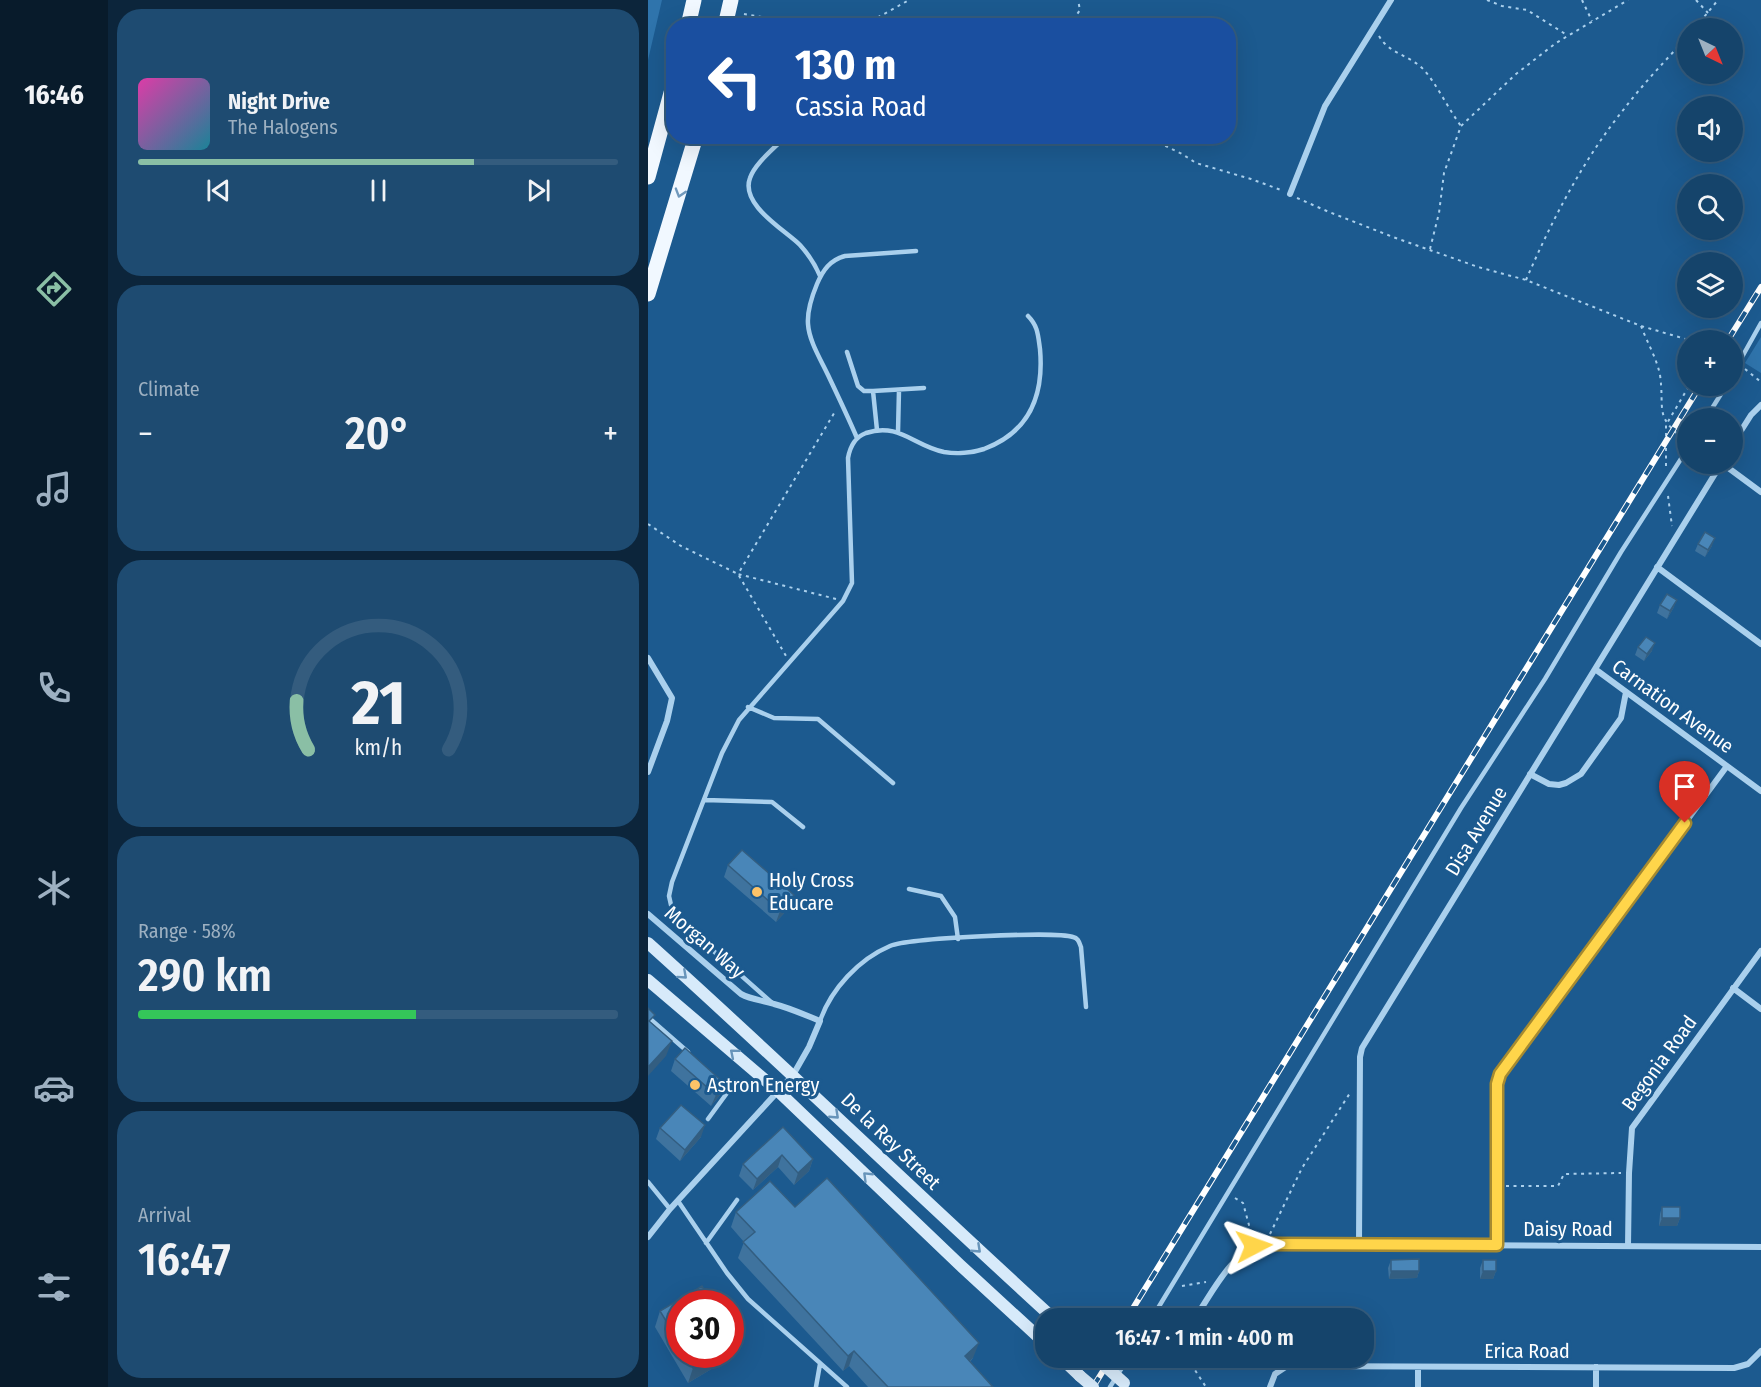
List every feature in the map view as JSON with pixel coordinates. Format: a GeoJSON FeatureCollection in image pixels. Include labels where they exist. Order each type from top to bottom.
{"type":"FeatureCollection","features":[{"type":"Feature","properties":{"kind":"main road"},"geometry":{"type":"LineString","coordinates":[[690,18],[694,0]]}},
{"type":"Feature","properties":{"kind":"main road"},"geometry":{"type":"LineString","coordinates":[[727,18],[731,0]]}},
{"type":"Feature","properties":{"kind":"main road"},"geometry":{"type":"LineString","coordinates":[[648,177],[666,111]]}},
{"type":"Feature","properties":{"kind":"main road"},"geometry":{"type":"LineString","coordinates":[[648,294],[694,144]]}},
{"type":"Feature","properties":{"kind":"main road","name":"De la Rey Street"},"geometry":{"type":"LineString","coordinates":[[648,943],[1042,1308]]}},
{"type":"Feature","properties":{"kind":"main road","name":"De la Rey Street"},"geometry":{"type":"LineString","coordinates":[[648,980],[778,1091],[1035,1334]]}},
{"type":"Feature","properties":{"kind":"main road"},"geometry":{"type":"LineString","coordinates":[[1072,1368],[1093,1387]]}},
{"type":"Feature","properties":{"kind":"main road"},"geometry":{"type":"LineString","coordinates":[[1107,1368],[1127,1385]]}},
{"type":"Feature","properties":{"kind":"street"},"geometry":{"type":"LineString","coordinates":[[1290,194],[1325,106],[1391,0]]}},
{"type":"Feature","properties":{"kind":"street"},"geometry":{"type":"LineString","coordinates":[[1743,428],[1761,405]]}},
{"type":"Feature","properties":{"kind":"street","name":"Disa Avenue"},"geometry":{"type":"LineString","coordinates":[[1359,1244],[1362,1048],[1716,474]]}},
{"type":"Feature","properties":{"kind":"street"},"geometry":{"type":"LineString","coordinates":[[1736,474],[1761,492]]}},
{"type":"Feature","properties":{"kind":"street"},"geometry":{"type":"LineString","coordinates":[[1657,567],[1761,644]]}},
{"type":"Feature","properties":{"kind":"street"},"geometry":{"type":"LineString","coordinates":[[648,658],[672,698],[667,721],[648,772]]}},
{"type":"Feature","properties":{"kind":"street","name":"Carnation Avenue"},"geometry":{"type":"LineString","coordinates":[[1595,669],[1761,791]]}},
{"type":"Feature","properties":{"kind":"street"},"geometry":{"type":"LineString","coordinates":[[1530,774],[1550,784],[1559,785],[1581,774],[1619,723],[1626,692]]}},
{"type":"Feature","properties":{"kind":"street"},"geometry":{"type":"LineString","coordinates":[[1497,1245],[1497,1084],[1500,1074],[1727,766]]}},
{"type":"Feature","properties":{"kind":"street","name":"Morgan Way"},"geometry":{"type":"LineString","coordinates":[[648,914],[741,994],[820,1021]]}},
{"type":"Feature","properties":{"kind":"street","name":"Begonia Road"},"geometry":{"type":"LineString","coordinates":[[1628,1246],[1632,1128],[1761,951]]}},
{"type":"Feature","properties":{"kind":"street"},"geometry":{"type":"LineString","coordinates":[[1733,988],[1761,1009]]}},
{"type":"Feature","properties":{"kind":"street"},"geometry":{"type":"LineString","coordinates":[[648,1237],[670,1209],[793,1075],[820,1021]]}},
{"type":"Feature","properties":{"kind":"street","name":"Daisy Road"},"geometry":{"type":"LineString","coordinates":[[1254,1246],[1265,1244],[1761,1246]]}},
{"type":"Feature","properties":{"kind":"street"},"geometry":{"type":"LineString","coordinates":[[1202,1308],[1240,1256],[1254,1246]]}},
{"type":"Feature","properties":{"kind":"street","name":"Erica Road"},"geometry":{"type":"LineString","coordinates":[[1270,1387],[1275,1374],[1287,1366],[1739,1367],[1752,1361],[1761,1351]]}},
{"type":"Feature","properties":{"kind":"street"},"geometry":{"type":"LineString","coordinates":[[1418,1367],[1418,1387]]}},
{"type":"Feature","properties":{"kind":"street"},"geometry":{"type":"LineString","coordinates":[[1596,1367],[1596,1387]]}},
{"type":"Feature","properties":{"kind":"lane"},"geometry":{"type":"LineString","coordinates":[[778,144],[752,172],[748,187],[753,202],[808,254],[820,276]]}},
{"type":"Feature","properties":{"kind":"lane"},"geometry":{"type":"LineString","coordinates":[[858,438],[816,351],[808,328],[808,314],[820,276],[829,263],[839,258],[916,251]]}},
{"type":"Feature","properties":{"kind":"lane"},"geometry":{"type":"LineString","coordinates":[[772,1003],[683,924],[671,905],[669,896],[672,882],[723,753],[739,720],[843,601],[852,583],[848,458],[851,447],[858,438],[877,430],[888,430],[898,432],[931,448],[957,453],[984,449],[1013,432],[1030,411],[1040,384],[1041,361],[1037,327],[1028,316]]}},
{"type":"Feature","properties":{"kind":"lane"},"geometry":{"type":"LineString","coordinates":[[1743,357],[1761,323]]}},
{"type":"Feature","properties":{"kind":"lane"},"geometry":{"type":"LineString","coordinates":[[847,352],[858,386],[864,391],[924,388]]}},
{"type":"Feature","properties":{"kind":"lane"},"geometry":{"type":"LineString","coordinates":[[898,432],[899,390]]}},
{"type":"Feature","properties":{"kind":"lane"},"geometry":{"type":"LineString","coordinates":[[873,391],[877,430]]}},
{"type":"Feature","properties":{"kind":"lane"},"geometry":{"type":"LineString","coordinates":[[1158,1308],[1461,808],[1545,679],[1621,552],[1677,465]]}},
{"type":"Feature","properties":{"kind":"lane"},"geometry":{"type":"LineString","coordinates":[[748,708],[774,718],[818,719],[893,783]]}},
{"type":"Feature","properties":{"kind":"lane"},"geometry":{"type":"LineString","coordinates":[[705,800],[772,802],[803,827]]}},
{"type":"Feature","properties":{"kind":"lane"},"geometry":{"type":"LineString","coordinates":[[909,889],[941,896],[955,916],[958,939]]}},
{"type":"Feature","properties":{"kind":"lane"},"geometry":{"type":"LineString","coordinates":[[820,1021],[825,1007],[859,966],[874,954],[893,945],[921,940],[1041,935],[1062,935],[1078,939],[1081,947],[1086,1007]]}},
{"type":"Feature","properties":{"kind":"lane"},"geometry":{"type":"LineString","coordinates":[[648,1017],[690,1053]]}},
{"type":"Feature","properties":{"kind":"lane"},"geometry":{"type":"LineString","coordinates":[[708,1119],[727,1093],[725,1087],[714,1075]]}},
{"type":"Feature","properties":{"kind":"lane"},"geometry":{"type":"LineString","coordinates":[[648,1182],[670,1209]]}},
{"type":"Feature","properties":{"kind":"lane"},"geometry":{"type":"LineString","coordinates":[[706,1243],[736,1200]]}},
{"type":"Feature","properties":{"kind":"lane"},"geometry":{"type":"LineString","coordinates":[[678,1201],[748,1299],[847,1387]]}},
{"type":"Feature","properties":{"kind":"lane"},"geometry":{"type":"LineString","coordinates":[[816,1387],[820,1364]]}},
{"type":"Feature","properties":{"kind":"lane"},"geometry":{"type":"LineString","coordinates":[[1110,1387],[1122,1368]]}},
{"type":"Feature","properties":{"kind":"path"},"geometry":{"type":"LineString","coordinates":[[874,18],[909,0]]}},
{"type":"Feature","properties":{"kind":"path"},"geometry":{"type":"LineString","coordinates":[[1074,18],[1080,10],[1078,0]]}},
{"type":"Feature","properties":{"kind":"path"},"geometry":{"type":"LineString","coordinates":[[1487,0],[1502,6],[1527,10],[1567,34]]}},
{"type":"Feature","properties":{"kind":"path"},"geometry":{"type":"LineString","coordinates":[[1582,0],[1592,21]]}},
{"type":"Feature","properties":{"kind":"path"},"geometry":{"type":"LineString","coordinates":[[1430,249],[1439,213],[1444,173],[1461,126],[1516,74],[1567,34],[1628,0]]}},
{"type":"Feature","properties":{"kind":"path"},"geometry":{"type":"LineString","coordinates":[[1696,0],[1708,13]]}},
{"type":"Feature","properties":{"kind":"path"},"geometry":{"type":"LineString","coordinates":[[1704,18],[1718,0]]}},
{"type":"Feature","properties":{"kind":"path"},"geometry":{"type":"LineString","coordinates":[[744,14],[769,18]]}},
{"type":"Feature","properties":{"kind":"path"},"geometry":{"type":"LineString","coordinates":[[1375,28],[1384,44],[1415,62],[1427,72],[1461,126]]}},
{"type":"Feature","properties":{"kind":"path"},"geometry":{"type":"LineString","coordinates":[[1526,280],[1564,202],[1605,135],[1631,100],[1677,48]]}},
{"type":"Feature","properties":{"kind":"path"},"geometry":{"type":"LineString","coordinates":[[1161,144],[1196,163],[1251,179],[1329,212],[1487,270],[1526,280],[1641,326],[1677,336]]}},
{"type":"Feature","properties":{"kind":"path"},"geometry":{"type":"LineString","coordinates":[[1641,326],[1660,374],[1660,401],[1666,425],[1677,434]]}},
{"type":"Feature","properties":{"kind":"path"},"geometry":{"type":"LineString","coordinates":[[1743,368],[1761,382]]}},
{"type":"Feature","properties":{"kind":"path"},"geometry":{"type":"LineString","coordinates":[[1666,425],[1683,396]]}},
{"type":"Feature","properties":{"kind":"path"},"geometry":{"type":"LineString","coordinates":[[738,574],[841,402]]}},
{"type":"Feature","properties":{"kind":"path"},"geometry":{"type":"LineString","coordinates":[[648,525],[681,546],[738,574],[843,601]]}},
{"type":"Feature","properties":{"kind":"path"},"geometry":{"type":"LineString","coordinates":[[738,574],[789,661]]}},
{"type":"Feature","properties":{"kind":"path"},"geometry":{"type":"LineString","coordinates":[[1265,1244],[1302,1168],[1360,1075]]}},
{"type":"Feature","properties":{"kind":"path"},"geometry":{"type":"LineString","coordinates":[[1497,1186],[1558,1186],[1564,1174],[1629,1173]]}},
{"type":"Feature","properties":{"kind":"path"},"geometry":{"type":"LineString","coordinates":[[1228,1195],[1243,1203],[1254,1246]]}},
{"type":"Feature","properties":{"kind":"path"},"geometry":{"type":"LineString","coordinates":[[1171,1288],[1221,1279]]}},
{"type":"Feature","properties":{"kind":"path"},"geometry":{"type":"LineString","coordinates":[[1194,1368],[1206,1387]]}},
{"type":"Feature","properties":{"kind":"shaded area"},"geometry":{"type":"Polygon","coordinates":[[[648,0],[662,0],[648,60],[648,0]]]}},
{"type":"Feature","properties":{"kind":"shaded area"},"geometry":{"type":"Polygon","coordinates":[[[1761,337],[1761,373],[1745,363],[1761,337]]]}},
{"type":"Feature","properties":{"kind":"building"},"geometry":{"type":"Polygon","coordinates":[[[1705,532],[1715,538],[1708,550],[1698,544],[1705,532]]]}},
{"type":"Feature","properties":{"kind":"building"},"geometry":{"type":"Polygon","coordinates":[[[1667,594],[1677,600],[1670,611],[1660,605],[1667,594]]]}},
{"type":"Feature","properties":{"kind":"building"},"geometry":{"type":"Polygon","coordinates":[[[1646,637],[1655,643],[1647,654],[1638,647],[1646,637]]]}},
{"type":"Feature","properties":{"kind":"building"},"geometry":{"type":"Polygon","coordinates":[[[742,850],[794,895],[780,911],[728,865],[742,850]]]}},
{"type":"Feature","properties":{"kind":"building"},"geometry":{"type":"Polygon","coordinates":[[[648,1008],[655,1015],[649,1021],[672,1041],[648,1067],[648,1008]]]}},
{"type":"Feature","properties":{"kind":"building"},"geometry":{"type":"Polygon","coordinates":[[[685,1048],[724,1083],[716,1095],[675,1059],[685,1048]]]}},
{"type":"Feature","properties":{"kind":"building"},"geometry":{"type":"Polygon","coordinates":[[[681,1105],[705,1125],[685,1150],[660,1128],[681,1105]]]}},
{"type":"Feature","properties":{"kind":"building"},"geometry":{"type":"Polygon","coordinates":[[[783,1127],[813,1159],[798,1173],[782,1155],[757,1179],[743,1164],[783,1127]]]}},
{"type":"Feature","properties":{"kind":"building"},"geometry":{"type":"Polygon","coordinates":[[[827,1178],[979,1343],[965,1356],[993,1387],[888,1387],[854,1351],[848,1356],[743,1242],[755,1232],[736,1212],[770,1181],[795,1207],[827,1178]]]}},
{"type":"Feature","properties":{"kind":"building"},"geometry":{"type":"Polygon","coordinates":[[[1662,1207],[1680,1207],[1680,1218],[1662,1218],[1662,1207]]]}},
{"type":"Feature","properties":{"kind":"building"},"geometry":{"type":"Polygon","coordinates":[[[1419,1259],[1419,1271],[1391,1271],[1391,1260],[1419,1259]]]}},
{"type":"Feature","properties":{"kind":"building"},"geometry":{"type":"Polygon","coordinates":[[[1483,1260],[1496,1260],[1496,1271],[1483,1271],[1483,1260]]]}},
{"type":"Feature","properties":{"kind":"building"},"geometry":{"type":"Polygon","coordinates":[[[666,1307],[666,1321],[660,1311],[666,1307]]]}},
{"type":"Feature","properties":{"kind":"railway"},"geometry":{"type":"LineString","coordinates":[[1734,330],[1761,287]]}},
{"type":"Feature","properties":{"kind":"railway"},"geometry":{"type":"LineString","coordinates":[[1133,1308],[1694,396]]}},
{"type":"Feature","properties":{"kind":"railway"},"geometry":{"type":"LineString","coordinates":[[1093,1387],[1105,1368]]}},
{"type":"Feature","properties":{"kind":"place","name":"Holy Cross Educare"},"geometry":{"type":"Point","coordinates":[757,892]}},
{"type":"Feature","properties":{"kind":"place","name":"Astron Energy"},"geometry":{"type":"Point","coordinates":[695,1085]}},
{"type":"Feature","properties":{"kind":"route"},"geometry":{"type":"LineString","coordinates":[[1254,1246],[1265,1244],[1497,1245],[1498,1077],[1685,823]]}}]}
